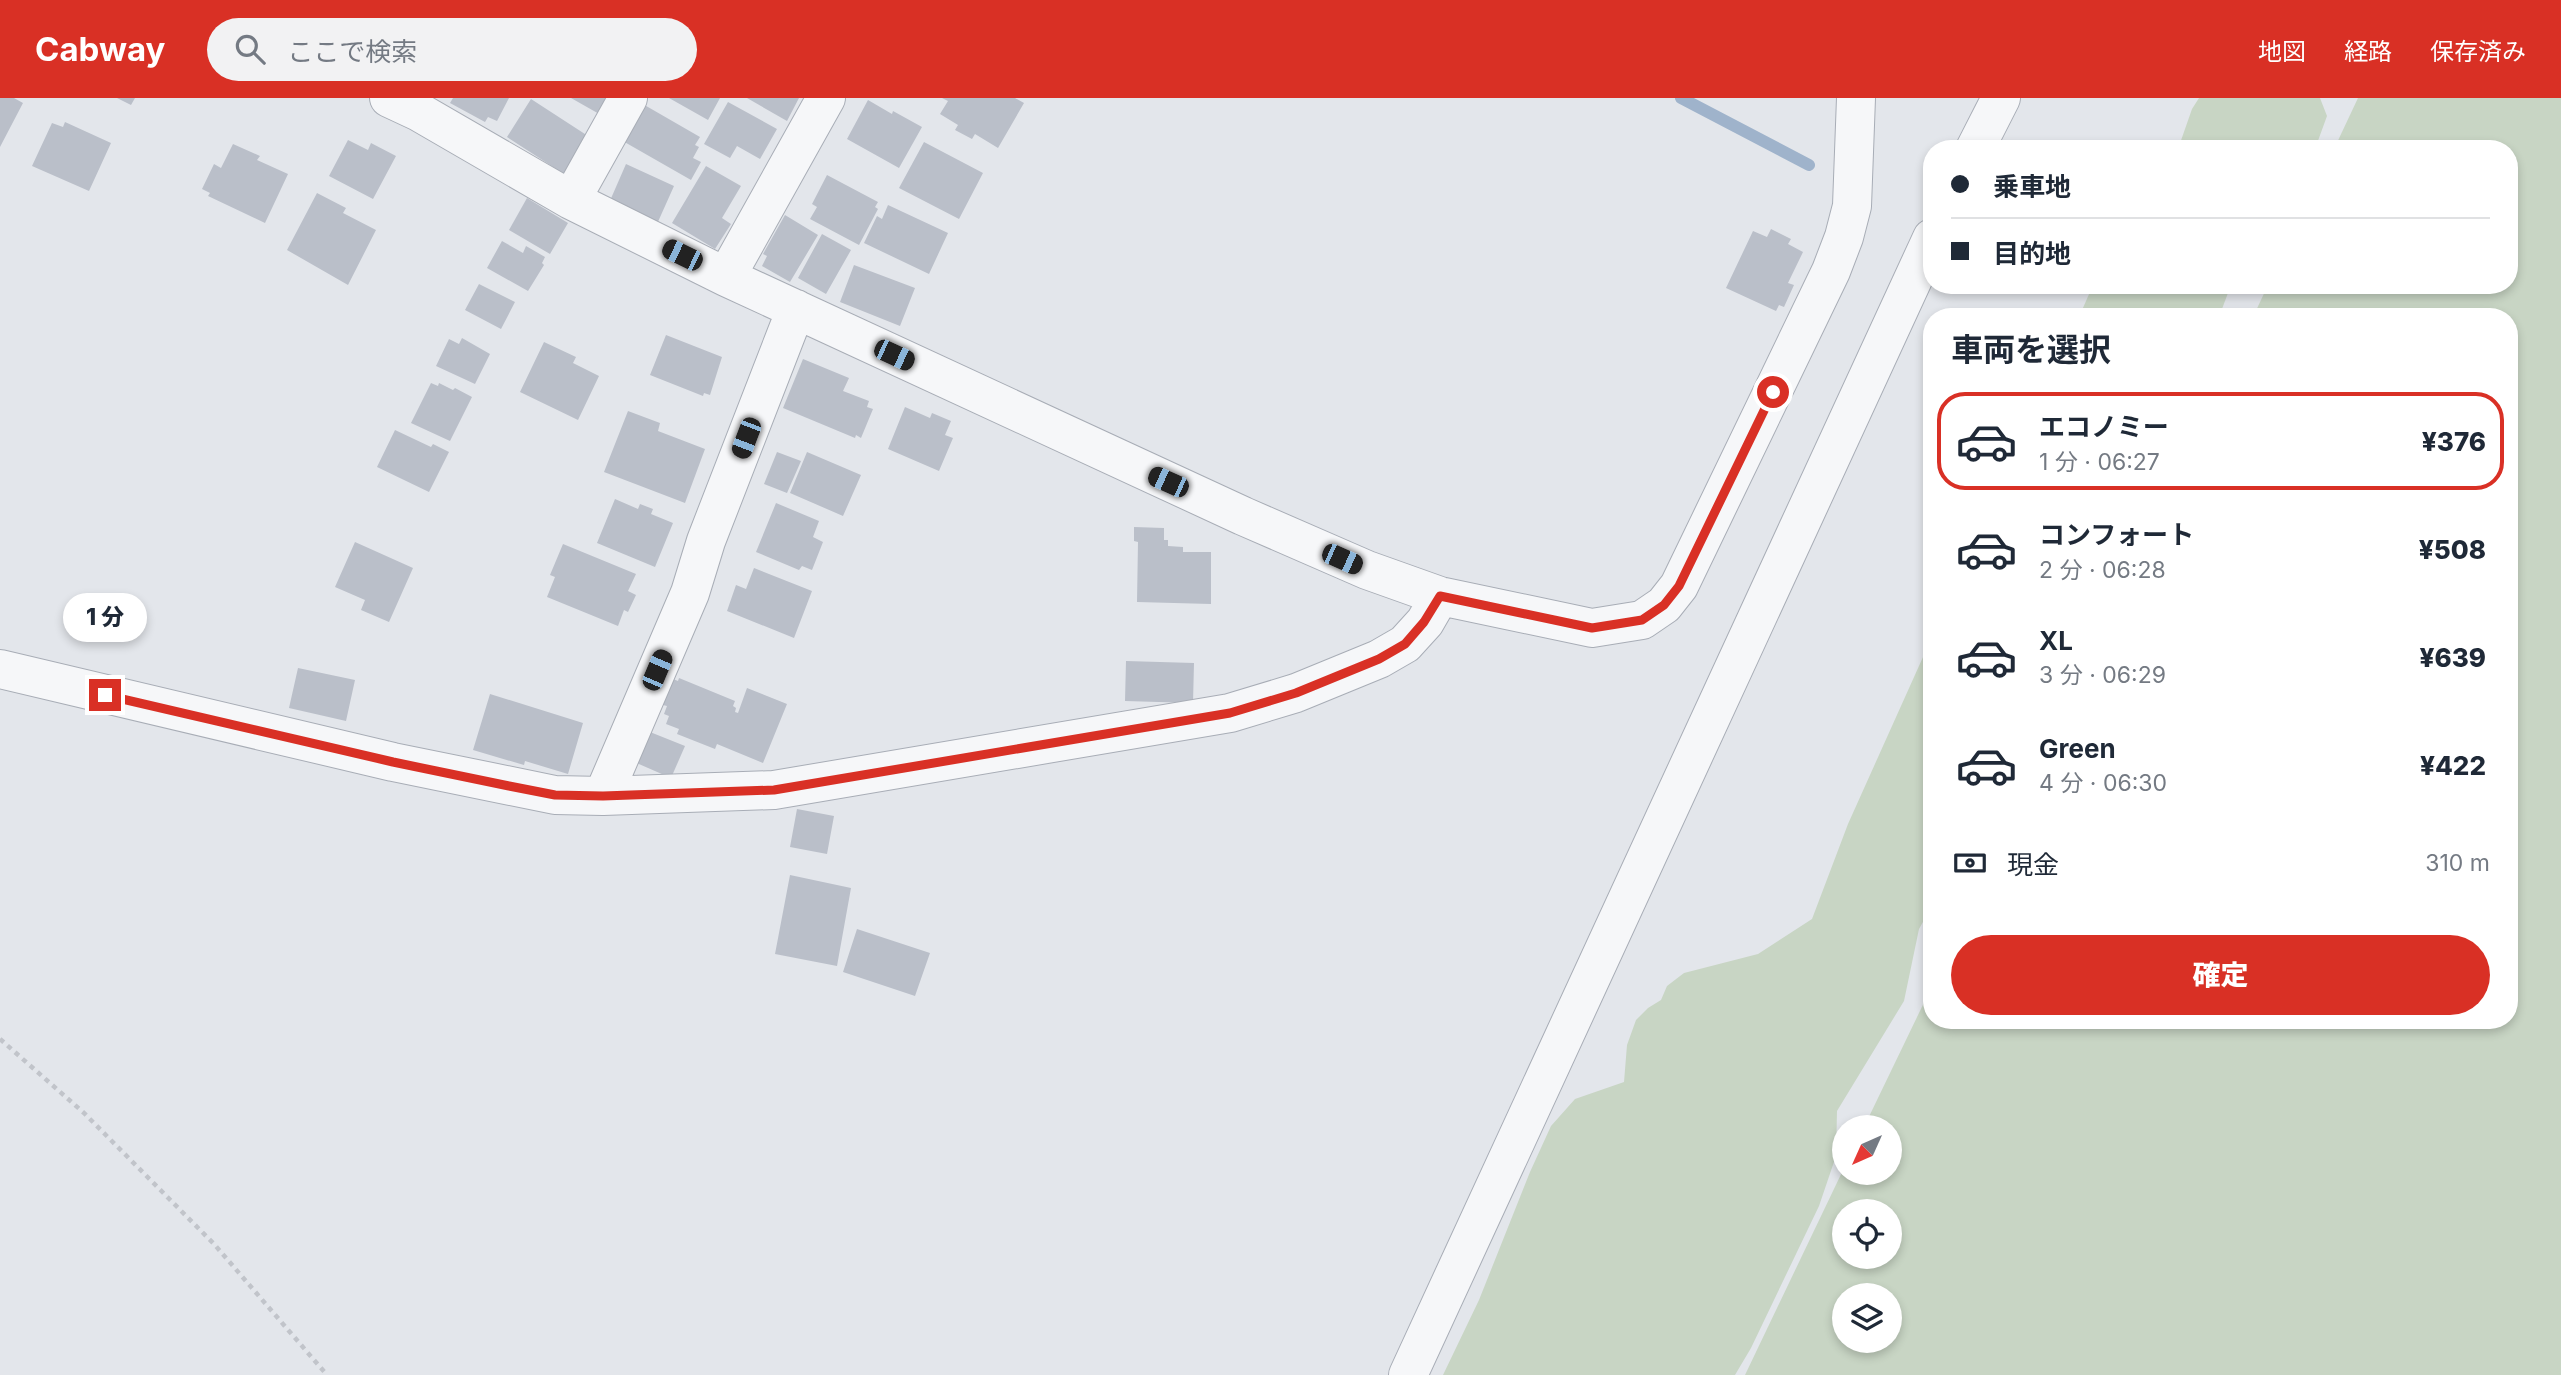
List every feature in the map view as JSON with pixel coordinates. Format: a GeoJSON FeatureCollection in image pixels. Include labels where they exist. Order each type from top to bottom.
{"type":"FeatureCollection","features":[{"type":"Feature","properties":{"kind":"street"},"geometry":{"type":"LineString","coordinates":[[571,200],[628,98]]}},
{"type":"Feature","properties":{"kind":"street"},"geometry":{"type":"LineString","coordinates":[[726,277],[825,98]]}},
{"type":"Feature","properties":{"kind":"street"},"geometry":{"type":"LineString","coordinates":[[412,103],[571,200],[726,277],[1255,522],[1367,570],[1440,596],[1592,628],[1642,620],[1664,605],[1679,586],[1831,271],[1844,237],[1852,206],[1856,98]]}},
{"type":"Feature","properties":{"kind":"street"},"geometry":{"type":"LineString","coordinates":[[1980,140],[2001,98]]}},
{"type":"Feature","properties":{"kind":"street"},"geometry":{"type":"LineString","coordinates":[[1408,1375],[1923,259]]}},
{"type":"Feature","properties":{"kind":"street"},"geometry":{"type":"LineString","coordinates":[[603,796],[690,593],[706,541],[796,309]]}},
{"type":"Feature","properties":{"kind":"street"},"geometry":{"type":"LineString","coordinates":[[0,669],[393,762],[555,795],[774,790],[1230,713],[1296,693],[1379,659],[1405,644],[1424,622],[1440,596]]}},
{"type":"Feature","properties":{"kind":"path"},"geometry":{"type":"LineString","coordinates":[[0,1039],[84,1112],[214,1244],[327,1375]]}},
{"type":"Feature","properties":{"kind":"green space"},"geometry":{"type":"Polygon","coordinates":[[[2199,98],[2320,98],[2327,116],[2318,140],[2181,140],[2192,109],[2199,98]]]}},
{"type":"Feature","properties":{"kind":"green space"},"geometry":{"type":"Polygon","coordinates":[[[2358,98],[2561,98],[2561,1375],[1745,1375],[1836,1185],[1902,1185],[1902,1115],[1870,1115],[1923,1005],[1923,1029],[2518,1029],[2518,308],[2257,308],[2264,294],[2518,294],[2518,140],[2338,140],[2358,98]]]}},
{"type":"Feature","properties":{"kind":"green space"},"geometry":{"type":"Polygon","coordinates":[[[2089,294],[2228,294],[2222,308],[2083,308],[2089,294]]]}},
{"type":"Feature","properties":{"kind":"green space"},"geometry":{"type":"Polygon","coordinates":[[[1923,657],[1923,922],[1919,929],[1904,1001],[1837,1115],[1832,1115],[1832,1168],[1819,1206],[1751,1348],[1735,1375],[1443,1375],[1479,1300],[1551,1126],[1575,1099],[1624,1082],[1627,1045],[1636,1020],[1661,1000],[1667,986],[1684,973],[1758,954],[1812,919],[1848,824],[1923,657]]]}},
{"type":"Feature","properties":{"kind":"building"},"geometry":{"type":"Polygon","coordinates":[[[0,98],[14,98],[23,103],[0,147],[0,98]]]}},
{"type":"Feature","properties":{"kind":"building"},"geometry":{"type":"Polygon","coordinates":[[[117,98],[135,98],[131,105],[117,98]]]}},
{"type":"Feature","properties":{"kind":"building"},"geometry":{"type":"Polygon","coordinates":[[[453,98],[509,98],[497,121],[488,117],[485,122],[450,103],[453,98]]]}},
{"type":"Feature","properties":{"kind":"building"},"geometry":{"type":"Polygon","coordinates":[[[571,98],[611,98],[601,115],[571,98]]]}},
{"type":"Feature","properties":{"kind":"building"},"geometry":{"type":"Polygon","coordinates":[[[669,98],[720,98],[708,120],[669,98]]]}},
{"type":"Feature","properties":{"kind":"building"},"geometry":{"type":"Polygon","coordinates":[[[747,98],[799,98],[787,121],[747,98]]]}},
{"type":"Feature","properties":{"kind":"building"},"geometry":{"type":"Polygon","coordinates":[[[942,98],[1015,98],[1024,103],[998,148],[975,134],[972,139],[955,130],[958,125],[940,114],[948,101],[942,98]]]}},
{"type":"Feature","properties":{"kind":"building"},"geometry":{"type":"Polygon","coordinates":[[[531,99],[588,136],[564,174],[507,137],[531,99]]]}},
{"type":"Feature","properties":{"kind":"building"},"geometry":{"type":"Polygon","coordinates":[[[868,100],[922,127],[899,168],[847,139],[868,100]]]}},
{"type":"Feature","properties":{"kind":"building"},"geometry":{"type":"Polygon","coordinates":[[[728,102],[777,129],[760,159],[737,146],[730,158],[704,144],[728,102]]]}},
{"type":"Feature","properties":{"kind":"building"},"geometry":{"type":"Polygon","coordinates":[[[641,103],[700,137],[695,145],[699,147],[693,158],[701,162],[691,180],[621,140],[641,103]]]}},
{"type":"Feature","properties":{"kind":"building"},"geometry":{"type":"Polygon","coordinates":[[[65,122],[111,143],[89,191],[32,166],[52,123],[63,127],[65,122]]]}},
{"type":"Feature","properties":{"kind":"building"},"geometry":{"type":"Polygon","coordinates":[[[348,140],[368,150],[371,143],[396,156],[373,199],[329,176],[348,140]]]}},
{"type":"Feature","properties":{"kind":"building"},"geometry":{"type":"Polygon","coordinates":[[[924,142],[983,173],[959,219],[899,188],[924,142]]]}},
{"type":"Feature","properties":{"kind":"building"},"geometry":{"type":"Polygon","coordinates":[[[233,144],[260,156],[257,160],[288,174],[265,223],[208,196],[210,193],[202,189],[214,164],[221,168],[233,144]]]}},
{"type":"Feature","properties":{"kind":"building"},"geometry":{"type":"Polygon","coordinates":[[[626,164],[674,186],[657,224],[609,203],[626,164]]]}},
{"type":"Feature","properties":{"kind":"building"},"geometry":{"type":"Polygon","coordinates":[[[706,166],[741,186],[722,218],[731,224],[715,249],[672,223],[706,166]]]}},
{"type":"Feature","properties":{"kind":"building"},"geometry":{"type":"Polygon","coordinates":[[[827,175],[878,202],[875,207],[878,209],[859,245],[810,219],[817,207],[812,204],[827,175]]]}},
{"type":"Feature","properties":{"kind":"building"},"geometry":{"type":"Polygon","coordinates":[[[317,193],[346,208],[343,213],[376,230],[348,285],[287,250],[317,193]]]}},
{"type":"Feature","properties":{"kind":"building"},"geometry":{"type":"Polygon","coordinates":[[[527,198],[568,223],[550,254],[509,230],[527,198]]]}},
{"type":"Feature","properties":{"kind":"building"},"geometry":{"type":"Polygon","coordinates":[[[888,205],[948,233],[929,274],[864,243],[877,216],[882,219],[888,205]]]}},
{"type":"Feature","properties":{"kind":"building"},"geometry":{"type":"Polygon","coordinates":[[[785,215],[818,235],[790,282],[762,266],[767,256],[763,254],[785,215]]]}},
{"type":"Feature","properties":{"kind":"building"},"geometry":{"type":"Polygon","coordinates":[[[1771,229],[1791,239],[1788,244],[1803,252],[1788,283],[1794,285],[1784,307],[1779,305],[1776,311],[1726,288],[1753,231],[1767,237],[1771,229]]]}},
{"type":"Feature","properties":{"kind":"building"},"geometry":{"type":"Polygon","coordinates":[[[822,234],[851,250],[826,294],[798,278],[822,234]]]}},
{"type":"Feature","properties":{"kind":"building"},"geometry":{"type":"Polygon","coordinates":[[[502,241],[523,253],[526,246],[545,257],[542,263],[544,265],[528,291],[487,268],[502,241]]]}},
{"type":"Feature","properties":{"kind":"building"},"geometry":{"type":"Polygon","coordinates":[[[854,265],[915,288],[900,326],[840,302],[854,265]]]}},
{"type":"Feature","properties":{"kind":"building"},"geometry":{"type":"Polygon","coordinates":[[[479,284],[515,302],[501,329],[465,310],[479,284]]]}},
{"type":"Feature","properties":{"kind":"building"},"geometry":{"type":"Polygon","coordinates":[[[666,335],[722,357],[710,395],[704,393],[703,396],[650,375],[666,335]]]}},
{"type":"Feature","properties":{"kind":"building"},"geometry":{"type":"Polygon","coordinates":[[[462,338],[490,354],[475,384],[436,366],[449,339],[459,344],[462,338]]]}},
{"type":"Feature","properties":{"kind":"building"},"geometry":{"type":"Polygon","coordinates":[[[544,342],[576,357],[573,363],[599,376],[578,420],[520,392],[544,342]]]}},
{"type":"Feature","properties":{"kind":"building"},"geometry":{"type":"Polygon","coordinates":[[[803,359],[849,378],[843,391],[869,401],[867,407],[873,409],[861,438],[856,435],[855,438],[783,408],[803,359]]]}},
{"type":"Feature","properties":{"kind":"building"},"geometry":{"type":"Polygon","coordinates":[[[431,383],[438,386],[439,383],[453,390],[455,388],[472,397],[450,441],[411,423],[431,383]]]}},
{"type":"Feature","properties":{"kind":"building"},"geometry":{"type":"Polygon","coordinates":[[[905,407],[930,418],[932,413],[951,421],[945,435],[953,438],[939,471],[888,449],[905,407]]]}},
{"type":"Feature","properties":{"kind":"building"},"geometry":{"type":"Polygon","coordinates":[[[628,411],[660,423],[658,431],[705,449],[685,503],[604,472],[628,411]]]}},
{"type":"Feature","properties":{"kind":"building"},"geometry":{"type":"Polygon","coordinates":[[[395,430],[431,447],[433,444],[449,452],[429,492],[377,467],[395,430]]]}},
{"type":"Feature","properties":{"kind":"building"},"geometry":{"type":"Polygon","coordinates":[[[777,452],[801,461],[787,493],[764,484],[777,452]]]}},
{"type":"Feature","properties":{"kind":"building"},"geometry":{"type":"Polygon","coordinates":[[[807,452],[861,475],[843,516],[790,493],[807,452]]]}},
{"type":"Feature","properties":{"kind":"building"},"geometry":{"type":"Polygon","coordinates":[[[615,499],[638,509],[640,504],[653,509],[651,514],[673,523],[655,567],[597,543],[615,499]]]}},
{"type":"Feature","properties":{"kind":"building"},"geometry":{"type":"Polygon","coordinates":[[[776,503],[819,521],[813,537],[823,542],[812,570],[802,566],[799,570],[756,552],[776,503]]]}},
{"type":"Feature","properties":{"kind":"building"},"geometry":{"type":"Polygon","coordinates":[[[1134,527],[1164,528],[1164,540],[1168,540],[1168,546],[1183,547],[1183,552],[1211,552],[1211,604],[1137,602],[1138,542],[1134,541],[1134,527]]]}},
{"type":"Feature","properties":{"kind":"building"},"geometry":{"type":"Polygon","coordinates":[[[355,542],[413,568],[389,622],[361,610],[365,600],[335,587],[355,542]]]}},
{"type":"Feature","properties":{"kind":"building"},"geometry":{"type":"Polygon","coordinates":[[[563,544],[636,574],[628,591],[636,595],[628,612],[624,610],[618,626],[547,597],[555,577],[550,575],[563,544]]]}},
{"type":"Feature","properties":{"kind":"building"},"geometry":{"type":"Polygon","coordinates":[[[754,568],[812,591],[794,638],[727,611],[736,585],[746,589],[754,568]]]}},
{"type":"Feature","properties":{"kind":"building"},"geometry":{"type":"Polygon","coordinates":[[[1126,661],[1194,663],[1193,703],[1125,701],[1126,661]]]}},
{"type":"Feature","properties":{"kind":"building"},"geometry":{"type":"Polygon","coordinates":[[[298,668],[355,680],[346,721],[289,708],[298,668]]]}},
{"type":"Feature","properties":{"kind":"building"},"geometry":{"type":"Polygon","coordinates":[[[679,678],[735,701],[733,706],[738,713],[747,688],[787,704],[763,763],[717,744],[715,749],[677,734],[679,729],[666,724],[669,716],[664,714],[667,706],[663,705],[673,679],[678,681],[679,678]]]}},
{"type":"Feature","properties":{"kind":"building"},"geometry":{"type":"Polygon","coordinates":[[[490,694],[583,723],[568,774],[473,750],[490,694]]]}},
{"type":"Feature","properties":{"kind":"building"},"geometry":{"type":"Polygon","coordinates":[[[645,730],[685,746],[671,778],[632,761],[645,730]]]}},
{"type":"Feature","properties":{"kind":"building"},"geometry":{"type":"Polygon","coordinates":[[[797,809],[834,816],[827,854],[790,847],[797,809]]]}},
{"type":"Feature","properties":{"kind":"building"},"geometry":{"type":"Polygon","coordinates":[[[790,875],[851,888],[837,966],[775,954],[790,875]]]}},
{"type":"Feature","properties":{"kind":"building"},"geometry":{"type":"Polygon","coordinates":[[[857,929],[930,953],[915,996],[843,972],[857,929]]]}},
{"type":"Feature","properties":{"kind":"waterway"},"geometry":{"type":"LineString","coordinates":[[1681,98],[1809,165]]}},
{"type":"Feature","properties":{"kind":"route"},"geometry":{"type":"LineString","coordinates":[[105,695],[509,786],[555,795],[603,796],[774,790],[1230,713],[1296,693],[1379,659],[1405,644],[1424,622],[1440,596],[1592,628],[1618,626],[1642,620],[1664,605],[1679,586],[1773,392]]}}]}
